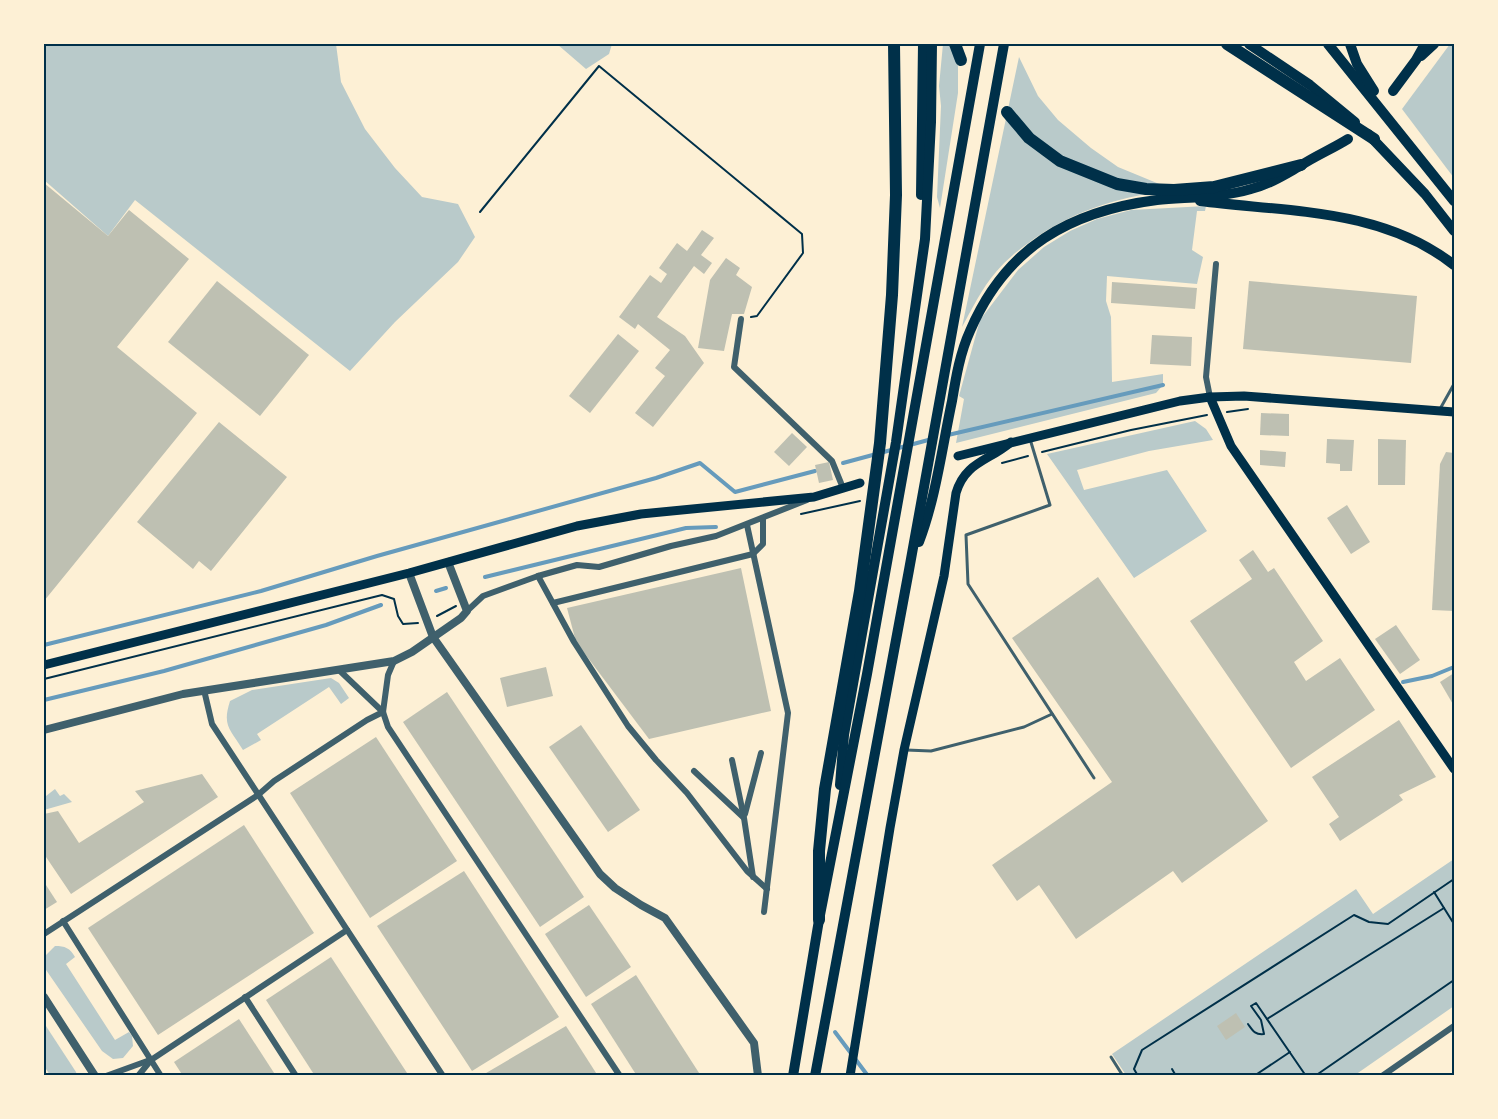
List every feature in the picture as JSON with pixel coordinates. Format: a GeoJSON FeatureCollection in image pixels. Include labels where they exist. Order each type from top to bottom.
{"type":"FeatureCollection","features":[{"type":"Feature","properties":{"kind":"highway"},"geometry":{"type":"LineString","coordinates":[[819,920],[819,851],[825,789],[872,512],[880,443],[892,295],[896,183],[894,44]]}},
{"type":"Feature","properties":{"kind":"highway"},"geometry":{"type":"LineString","coordinates":[[919,292],[923,44]]}},
{"type":"Feature","properties":{"kind":"highway"},"geometry":{"type":"LineString","coordinates":[[840,807],[840,769],[844,735],[896,442],[926,239],[932,44]]}},
{"type":"Feature","properties":{"kind":"highway"},"geometry":{"type":"LineString","coordinates":[[955,44],[961,60]]}},
{"type":"Feature","properties":{"kind":"highway"},"geometry":{"type":"LineString","coordinates":[[793,1076],[819,920],[856,735],[980,44]]}},
{"type":"Feature","properties":{"kind":"highway"},"geometry":{"type":"LineString","coordinates":[[925,510],[933,434],[1004,44]]}},
{"type":"Feature","properties":{"kind":"highway"},"geometry":{"type":"LineString","coordinates":[[1227,44],[1374,139]]}},
{"type":"Feature","properties":{"kind":"highway"},"geometry":{"type":"LineString","coordinates":[[1249,44],[1310,85],[1374,139],[1425,194],[1455,231]]}},
{"type":"Feature","properties":{"kind":"highway"},"geometry":{"type":"LineString","coordinates":[[1328,44],[1455,201]]}},
{"type":"Feature","properties":{"kind":"highway"},"geometry":{"type":"LineString","coordinates":[[1350,44],[1357,64],[1392,122]]}},
{"type":"Feature","properties":{"kind":"highway"},"geometry":{"type":"LineString","coordinates":[[1393,91],[1425,44]]}},
{"type":"Feature","properties":{"kind":"highway"},"geometry":{"type":"LineString","coordinates":[[1416,60],[1434,44]]}},
{"type":"Feature","properties":{"kind":"highway"},"geometry":{"type":"LineString","coordinates":[[1007,112],[1029,138],[1060,161],[1088,173],[1146,189],[1174,190],[1214,187],[1300,165]]}},
{"type":"Feature","properties":{"kind":"highway"},"geometry":{"type":"LineString","coordinates":[[1186,200],[1249,190],[1274,182],[1348,139]]}},
{"type":"Feature","properties":{"kind":"highway"},"geometry":{"type":"LineString","coordinates":[[815,1076],[909,570],[946,431],[962,353],[972,326],[997,284],[1025,254],[1059,228],[1101,210],[1160,200],[1186,200],[1332,215],[1359,220],[1423,244],[1455,265]]}},
{"type":"Feature","properties":{"kind":"main road"},"geometry":{"type":"LineString","coordinates":[[1210,397],[1231,446],[1454,766]]}},
{"type":"Feature","properties":{"kind":"main road"},"geometry":{"type":"LineString","coordinates":[[958,456],[1180,401],[1210,397],[1271,398],[1455,412]]}},
{"type":"Feature","properties":{"kind":"main road"},"geometry":{"type":"LineString","coordinates":[[850,1076],[904,750],[944,576],[959,483],[969,469],[999,453],[1011,442]]}},
{"type":"Feature","properties":{"kind":"main road"},"geometry":{"type":"LineString","coordinates":[[44,665],[409,573],[578,526],[618,518],[814,496],[860,483]]}},
{"type":"Feature","properties":{"kind":"street"},"geometry":{"type":"LineString","coordinates":[[1210,397],[1206,377],[1216,264]]}},
{"type":"Feature","properties":{"kind":"street"},"geometry":{"type":"LineString","coordinates":[[741,319],[734,367],[832,461],[843,488]]}},
{"type":"Feature","properties":{"kind":"street"},"geometry":{"type":"LineString","coordinates":[[44,730],[204,690],[394,661],[412,652],[461,618],[483,596],[577,565],[598,567],[716,536],[814,496]]}},
{"type":"Feature","properties":{"kind":"street"},"geometry":{"type":"LineString","coordinates":[[553,603],[753,554],[763,544],[764,518]]}},
{"type":"Feature","properties":{"kind":"street"},"geometry":{"type":"LineString","coordinates":[[747,525],[788,713],[764,912]]}},
{"type":"Feature","properties":{"kind":"street"},"geometry":{"type":"LineString","coordinates":[[448,562],[467,611]]}},
{"type":"Feature","properties":{"kind":"street"},"geometry":{"type":"LineString","coordinates":[[409,573],[433,636],[600,874],[615,888],[665,918],[754,1043],[758,1076]]}},
{"type":"Feature","properties":{"kind":"street"},"geometry":{"type":"LineString","coordinates":[[538,576],[562,620],[628,726],[687,793],[747,871],[767,889]]}},
{"type":"Feature","properties":{"kind":"street"},"geometry":{"type":"LineString","coordinates":[[383,712],[388,675],[394,661]]}},
{"type":"Feature","properties":{"kind":"street"},"geometry":{"type":"LineString","coordinates":[[339,670],[383,712],[388,726],[620,1076]]}},
{"type":"Feature","properties":{"kind":"street"},"geometry":{"type":"LineString","coordinates":[[204,690],[213,724],[443,1076]]}},
{"type":"Feature","properties":{"kind":"street"},"geometry":{"type":"LineString","coordinates":[[44,934],[258,795],[274,781],[367,720],[383,712]]}},
{"type":"Feature","properties":{"kind":"street"},"geometry":{"type":"LineString","coordinates":[[744,818],[761,753]]}},
{"type":"Feature","properties":{"kind":"street"},"geometry":{"type":"LineString","coordinates":[[732,760],[753,876]]}},
{"type":"Feature","properties":{"kind":"street"},"geometry":{"type":"LineString","coordinates":[[694,771],[744,818]]}},
{"type":"Feature","properties":{"kind":"street"},"geometry":{"type":"LineString","coordinates":[[63,921],[161,1076]]}},
{"type":"Feature","properties":{"kind":"street"},"geometry":{"type":"LineString","coordinates":[[106,1076],[151,1060],[346,930]]}},
{"type":"Feature","properties":{"kind":"street"},"geometry":{"type":"LineString","coordinates":[[44,997],[95,1076]]}},
{"type":"Feature","properties":{"kind":"street"},"geometry":{"type":"LineString","coordinates":[[245,998],[296,1076]]}},
{"type":"Feature","properties":{"kind":"street"},"geometry":{"type":"LineString","coordinates":[[1382,1076],[1455,1026]]}},
{"type":"Feature","properties":{"kind":"street"},"geometry":{"type":"LineString","coordinates":[[138,1076],[151,1060]]}},
{"type":"Feature","properties":{"kind":"lane"},"geometry":{"type":"LineString","coordinates":[[1439,411],[1455,384]]}},
{"type":"Feature","properties":{"kind":"lane"},"geometry":{"type":"LineString","coordinates":[[1030,437],[1050,505],[966,535],[968,584],[1094,778]]}},
{"type":"Feature","properties":{"kind":"lane"},"geometry":{"type":"LineString","coordinates":[[904,750],[931,751],[1024,728],[1053,714]]}},
{"type":"Feature","properties":{"kind":"lane"},"geometry":{"type":"LineString","coordinates":[[1111,1057],[1123,1076]]}},
{"type":"Feature","properties":{"kind":"path"},"geometry":{"type":"LineString","coordinates":[[480,212],[599,66],[802,234],[803,253],[757,316],[741,319]]}},
{"type":"Feature","properties":{"kind":"path"},"geometry":{"type":"LineString","coordinates":[[44,679],[382,595],[394,599],[397,612]]}},
{"type":"Feature","properties":{"kind":"path"},"geometry":{"type":"LineString","coordinates":[[1138,1076],[1134,1069],[1142,1050],[1354,915],[1369,922],[1388,924],[1455,879]]}},
{"type":"Feature","properties":{"kind":"path"},"geometry":{"type":"LineString","coordinates":[[1434,892],[1455,924]]}},
{"type":"Feature","properties":{"kind":"path"},"geometry":{"type":"LineString","coordinates":[[1267,1019],[1444,908]]}},
{"type":"Feature","properties":{"kind":"path"},"geometry":{"type":"LineString","coordinates":[[1315,1076],[1455,980]]}},
{"type":"Feature","properties":{"kind":"path"},"geometry":{"type":"LineString","coordinates":[[1248,1024],[1258,1035],[1264,1034],[1261,1020],[1251,1006],[1256,1003],[1306,1076]]}},
{"type":"Feature","properties":{"kind":"path"},"geometry":{"type":"LineString","coordinates":[[1254,1076],[1290,1052]]}},
{"type":"Feature","properties":{"kind":"path"},"geometry":{"type":"LineString","coordinates":[[1172,1069],[1176,1076]]}},
{"type":"Feature","properties":{"kind":"shaded area"},"geometry":{"type":"Polygon","coordinates":[[[44,44],[336,44],[341,82],[365,129],[395,168],[422,197],[458,204],[475,237],[458,262],[395,322],[350,371],[135,200],[108,236],[44,180],[44,44]]]}},
{"type":"Feature","properties":{"kind":"shaded area"},"geometry":{"type":"Polygon","coordinates":[[[557,44],[612,44],[609,54],[586,69],[557,44]]]}},
{"type":"Feature","properties":{"kind":"shaded area"},"geometry":{"type":"Polygon","coordinates":[[[943,44],[958,44],[958,93],[940,208],[937,197],[941,106],[939,86],[943,44]]]}},
{"type":"Feature","properties":{"kind":"shaded area"},"geometry":{"type":"Polygon","coordinates":[[[1450,44],[1454,44],[1454,178],[1402,109],[1450,44]]]}},
{"type":"Feature","properties":{"kind":"shaded area"},"geometry":{"type":"Polygon","coordinates":[[[1019,57],[1038,96],[1058,120],[1118,167],[1169,188],[1094,208],[1043,233],[999,268],[962,327],[1019,57]]]}},
{"type":"Feature","properties":{"kind":"shaded area"},"geometry":{"type":"Polygon","coordinates":[[[1206,206],[1205,211],[1197,211],[1192,250],[1203,257],[1197,284],[1107,276],[1106,301],[1111,317],[1112,382],[1163,374],[1163,385],[1156,393],[956,443],[964,399],[959,396],[980,320],[1018,270],[1044,247],[1070,231],[1097,219],[1131,210],[1206,206]]]}},
{"type":"Feature","properties":{"kind":"shaded area"},"geometry":{"type":"Polygon","coordinates":[[[1195,421],[1206,429],[1213,440],[1149,451],[1077,470],[1084,490],[1167,470],[1207,531],[1134,578],[1047,454],[1195,421]]]}},
{"type":"Feature","properties":{"kind":"shaded area"},"geometry":{"type":"Polygon","coordinates":[[[331,678],[339,683],[349,698],[341,704],[329,687],[257,734],[261,740],[243,750],[227,722],[230,701],[252,690],[331,678]]]}},
{"type":"Feature","properties":{"kind":"shaded area"},"geometry":{"type":"Polygon","coordinates":[[[55,789],[60,796],[64,794],[72,802],[44,810],[44,792],[46,796],[55,789]]]}},
{"type":"Feature","properties":{"kind":"shaded area"},"geometry":{"type":"Polygon","coordinates":[[[1454,859],[1454,1006],[1355,1075],[1126,1075],[1112,1054],[1356,889],[1373,914],[1454,859]]]}},
{"type":"Feature","properties":{"kind":"shaded area"},"geometry":{"type":"Polygon","coordinates":[[[55,946],[67,948],[75,957],[66,964],[115,1040],[129,1032],[132,1036],[133,1046],[123,1058],[113,1059],[102,1051],[44,967],[45,956],[55,946]]]}},
{"type":"Feature","properties":{"kind":"shaded area"},"geometry":{"type":"Polygon","coordinates":[[[44,1023],[77,1075],[50,1075],[44,1066],[44,1023]]]}},
{"type":"Feature","properties":{"kind":"building"},"geometry":{"type":"Polygon","coordinates":[[[44,183],[108,236],[129,210],[189,259],[117,347],[197,413],[44,601],[44,183]]]}},
{"type":"Feature","properties":{"kind":"building"},"geometry":{"type":"Polygon","coordinates":[[[702,230],[714,238],[701,255],[712,263],[704,274],[694,266],[657,317],[685,336],[704,363],[653,427],[635,413],[665,376],[655,368],[670,350],[638,324],[635,329],[619,317],[650,275],[661,283],[667,274],[659,268],[677,243],[687,251],[702,230]]]}},
{"type":"Feature","properties":{"kind":"building"},"geometry":{"type":"Polygon","coordinates":[[[726,258],[740,268],[736,275],[752,287],[744,314],[732,314],[724,351],[698,348],[710,280],[726,258]]]}},
{"type":"Feature","properties":{"kind":"building"},"geometry":{"type":"Polygon","coordinates":[[[217,281],[309,355],[260,416],[168,342],[217,281]]]}},
{"type":"Feature","properties":{"kind":"building"},"geometry":{"type":"Polygon","coordinates":[[[1249,281],[1417,296],[1411,363],[1243,349],[1249,281]]]}},
{"type":"Feature","properties":{"kind":"building"},"geometry":{"type":"Polygon","coordinates":[[[1112,282],[1197,288],[1195,309],[1111,303],[1112,282]]]}},
{"type":"Feature","properties":{"kind":"building"},"geometry":{"type":"Polygon","coordinates":[[[618,334],[639,351],[590,413],[569,396],[618,334]]]}},
{"type":"Feature","properties":{"kind":"building"},"geometry":{"type":"Polygon","coordinates":[[[1152,335],[1192,337],[1191,366],[1150,364],[1152,335]]]}},
{"type":"Feature","properties":{"kind":"building"},"geometry":{"type":"Polygon","coordinates":[[[1261,413],[1289,414],[1289,436],[1260,435],[1261,413]]]}},
{"type":"Feature","properties":{"kind":"building"},"geometry":{"type":"Polygon","coordinates":[[[219,422],[287,477],[211,571],[199,561],[193,569],[137,522],[219,422]]]}},
{"type":"Feature","properties":{"kind":"building"},"geometry":{"type":"Polygon","coordinates":[[[792,433],[807,447],[789,466],[774,452],[792,433]]]}},
{"type":"Feature","properties":{"kind":"building"},"geometry":{"type":"Polygon","coordinates":[[[1327,439],[1354,440],[1352,471],[1340,471],[1340,464],[1326,463],[1327,439]]]}},
{"type":"Feature","properties":{"kind":"building"},"geometry":{"type":"Polygon","coordinates":[[[1378,439],[1406,440],[1405,485],[1378,485],[1378,439]]]}},
{"type":"Feature","properties":{"kind":"building"},"geometry":{"type":"Polygon","coordinates":[[[1260,450],[1286,452],[1285,467],[1260,465],[1260,450]]]}},
{"type":"Feature","properties":{"kind":"building"},"geometry":{"type":"Polygon","coordinates":[[[1446,452],[1454,453],[1454,611],[1432,610],[1440,464],[1446,452]]]}},
{"type":"Feature","properties":{"kind":"building"},"geometry":{"type":"Polygon","coordinates":[[[829,462],[833,480],[819,483],[815,465],[829,462]]]}},
{"type":"Feature","properties":{"kind":"building"},"geometry":{"type":"Polygon","coordinates":[[[1347,505],[1370,542],[1351,554],[1327,518],[1347,505]]]}},
{"type":"Feature","properties":{"kind":"building"},"geometry":{"type":"Polygon","coordinates":[[[1253,550],[1268,572],[1274,568],[1323,641],[1294,662],[1306,681],[1340,658],[1375,710],[1291,768],[1190,621],[1252,579],[1239,560],[1253,550]]]}},
{"type":"Feature","properties":{"kind":"building"},"geometry":{"type":"Polygon","coordinates":[[[741,568],[771,711],[649,739],[576,642],[567,608],[741,568]]]}},
{"type":"Feature","properties":{"kind":"building"},"geometry":{"type":"Polygon","coordinates":[[[1098,577],[1268,821],[1182,883],[1173,871],[1076,939],[1039,885],[1017,901],[992,865],[1112,782],[1012,638],[1098,577]]]}},
{"type":"Feature","properties":{"kind":"building"},"geometry":{"type":"Polygon","coordinates":[[[1396,625],[1420,660],[1400,674],[1375,639],[1396,625]]]}},
{"type":"Feature","properties":{"kind":"building"},"geometry":{"type":"Polygon","coordinates":[[[546,667],[553,696],[507,707],[500,678],[546,667]]]}},
{"type":"Feature","properties":{"kind":"building"},"geometry":{"type":"Polygon","coordinates":[[[1454,673],[1454,706],[1440,682],[1454,673]]]}},
{"type":"Feature","properties":{"kind":"building"},"geometry":{"type":"Polygon","coordinates":[[[447,692],[584,897],[540,927],[403,722],[447,692]]]}},
{"type":"Feature","properties":{"kind":"building"},"geometry":{"type":"Polygon","coordinates":[[[1399,720],[1436,777],[1399,795],[1403,800],[1340,841],[1329,824],[1339,817],[1312,777],[1399,720]]]}},
{"type":"Feature","properties":{"kind":"building"},"geometry":{"type":"Polygon","coordinates":[[[581,725],[640,810],[608,832],[549,747],[581,725]]]}},
{"type":"Feature","properties":{"kind":"building"},"geometry":{"type":"Polygon","coordinates":[[[376,737],[457,861],[370,918],[290,793],[376,737]]]}},
{"type":"Feature","properties":{"kind":"building"},"geometry":{"type":"Polygon","coordinates":[[[202,774],[218,797],[71,894],[44,854],[44,814],[58,811],[79,843],[144,802],[135,791],[202,774]]]}},
{"type":"Feature","properties":{"kind":"building"},"geometry":{"type":"Polygon","coordinates":[[[244,825],[314,933],[158,1035],[88,928],[244,825]]]}},
{"type":"Feature","properties":{"kind":"building"},"geometry":{"type":"Polygon","coordinates":[[[464,871],[559,1017],[472,1071],[377,926],[464,871]]]}},
{"type":"Feature","properties":{"kind":"building"},"geometry":{"type":"Polygon","coordinates":[[[44,882],[57,902],[44,910],[44,882]]]}},
{"type":"Feature","properties":{"kind":"building"},"geometry":{"type":"Polygon","coordinates":[[[589,905],[631,967],[586,997],[545,934],[589,905]]]}},
{"type":"Feature","properties":{"kind":"building"},"geometry":{"type":"Polygon","coordinates":[[[331,957],[409,1076],[315,1076],[266,1000],[331,957]]]}},
{"type":"Feature","properties":{"kind":"building"},"geometry":{"type":"Polygon","coordinates":[[[636,975],[701,1076],[637,1076],[591,1004],[636,975]]]}},
{"type":"Feature","properties":{"kind":"building"},"geometry":{"type":"Polygon","coordinates":[[[1236,1013],[1245,1027],[1226,1040],[1217,1026],[1236,1013]]]}},
{"type":"Feature","properties":{"kind":"building"},"geometry":{"type":"Polygon","coordinates":[[[239,1019],[276,1076],[183,1076],[174,1062],[239,1019]]]}},
{"type":"Feature","properties":{"kind":"building"},"geometry":{"type":"Polygon","coordinates":[[[566,1026],[598,1076],[481,1076],[566,1026]]]}},
{"type":"Feature","properties":{"kind":"waterway"},"geometry":{"type":"LineString","coordinates":[[948,435],[1163,385]]}},
{"type":"Feature","properties":{"kind":"waterway"},"geometry":{"type":"LineString","coordinates":[[843,463],[932,439]]}},
{"type":"Feature","properties":{"kind":"waterway"},"geometry":{"type":"LineString","coordinates":[[44,645],[261,591],[656,478],[700,463],[735,492],[815,471]]}},
{"type":"Feature","properties":{"kind":"waterway"},"geometry":{"type":"LineString","coordinates":[[485,577],[686,528],[716,527]]}},
{"type":"Feature","properties":{"kind":"waterway"},"geometry":{"type":"LineString","coordinates":[[436,591],[446,588]]}},
{"type":"Feature","properties":{"kind":"waterway"},"geometry":{"type":"LineString","coordinates":[[44,700],[164,671],[326,625],[381,605]]}},
{"type":"Feature","properties":{"kind":"waterway"},"geometry":{"type":"LineString","coordinates":[[1403,682],[1432,676],[1454,667]]}},
{"type":"Feature","properties":{"kind":"waterway"},"geometry":{"type":"LineString","coordinates":[[835,1032],[868,1076]]}}]}
